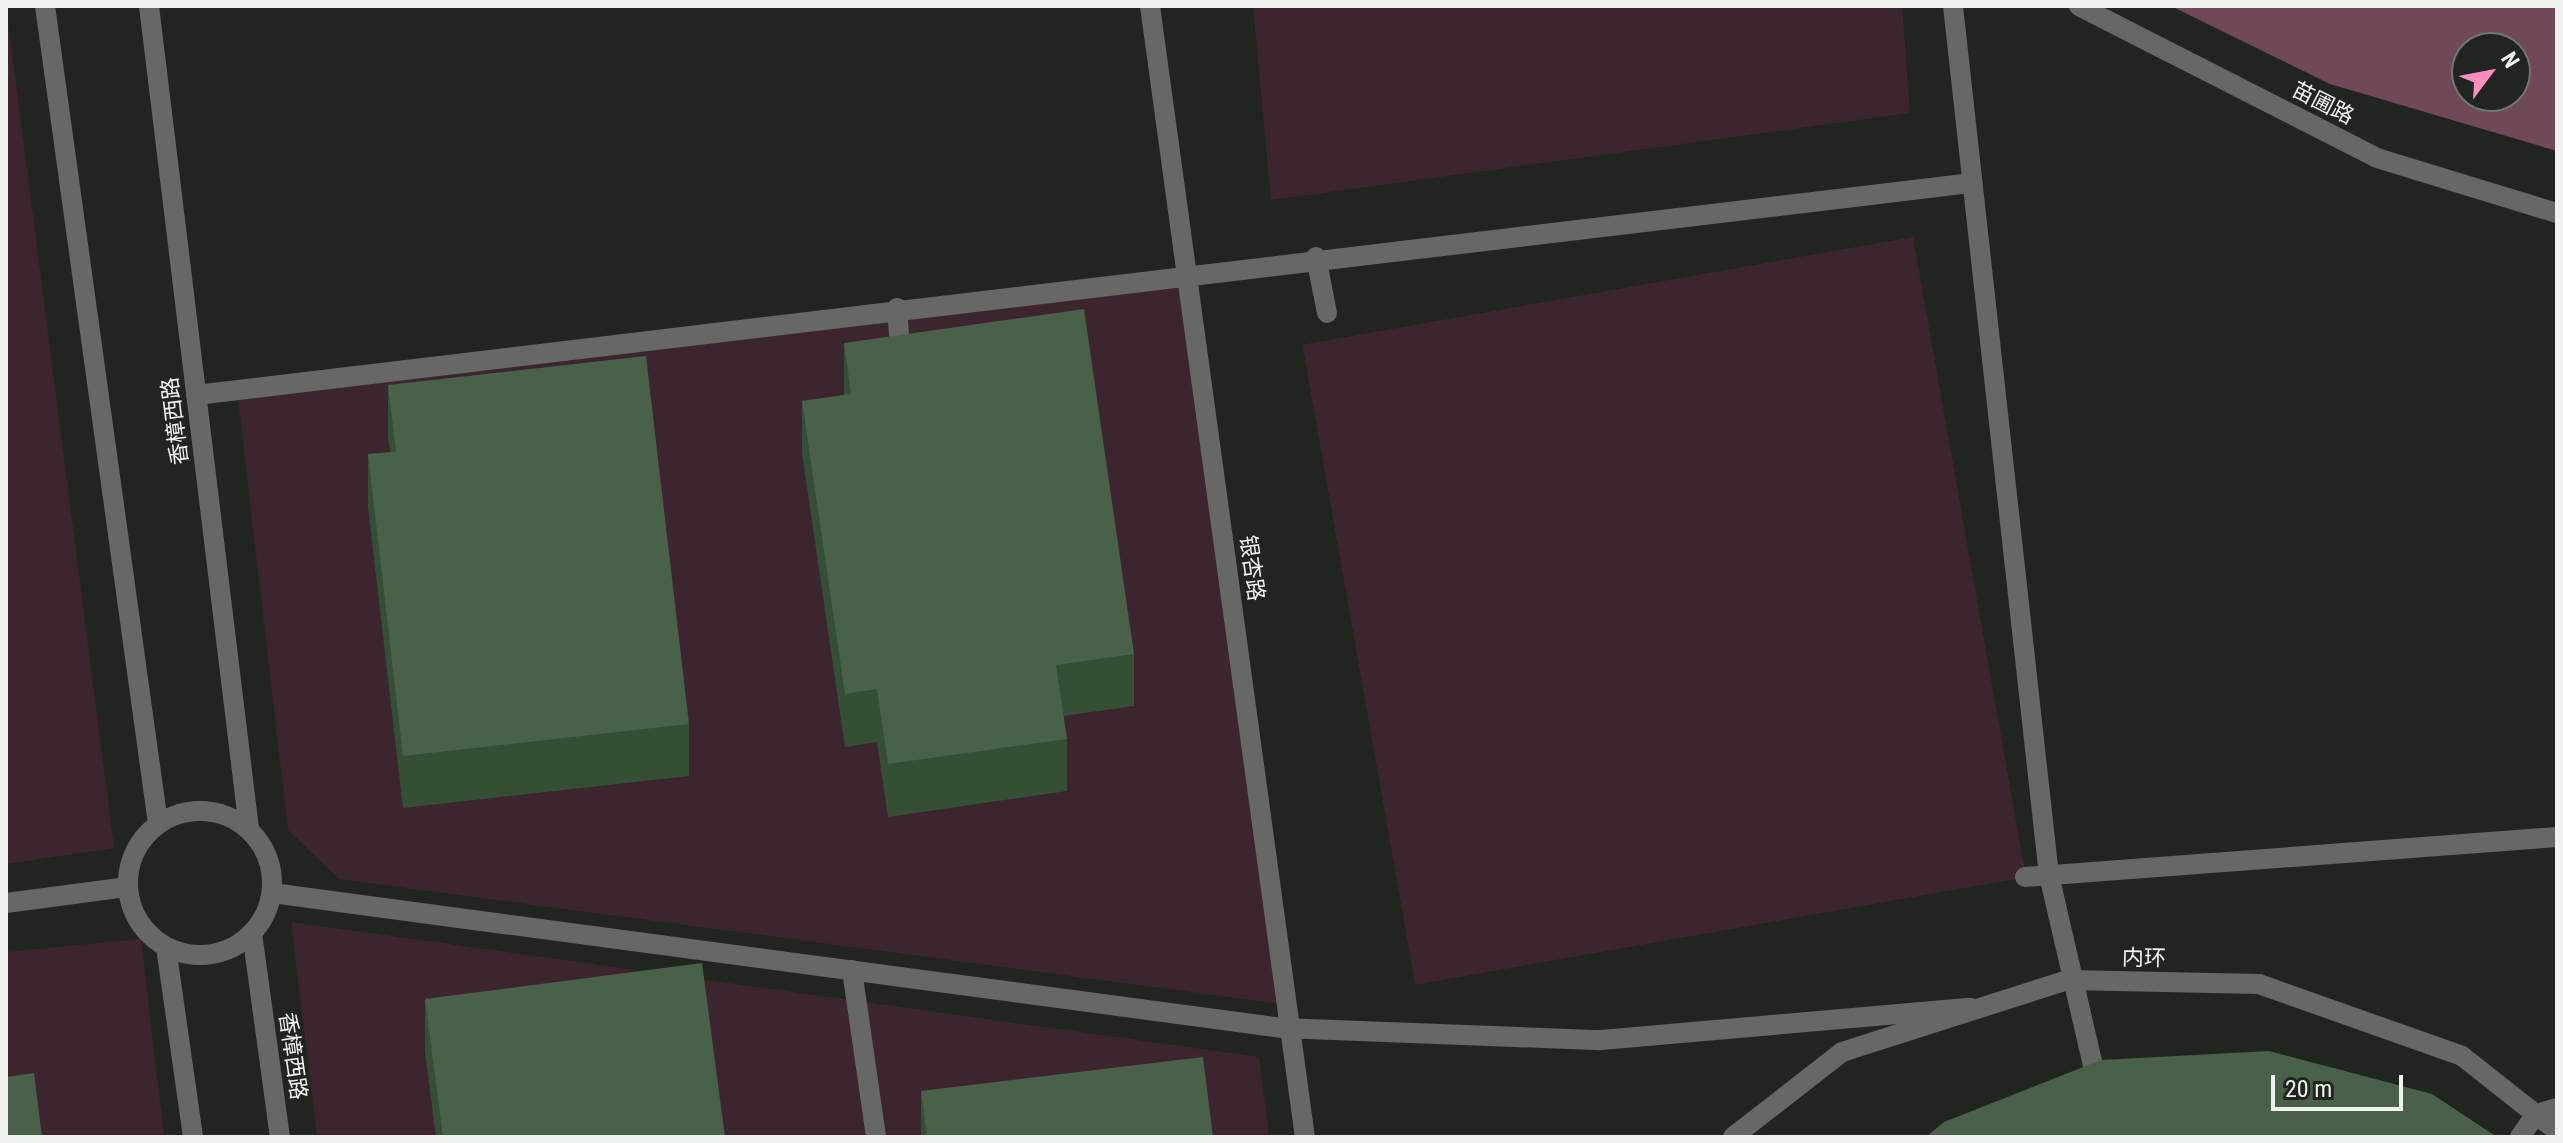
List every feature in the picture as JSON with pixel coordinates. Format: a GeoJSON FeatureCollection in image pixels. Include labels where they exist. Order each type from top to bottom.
{"type":"FeatureCollection","features":[{"type":"Feature","properties":{"kind":"street"},"geometry":{"type":"LineString","coordinates":[[45,6],[158,824]]}},
{"type":"Feature","properties":{"kind":"street","name":"香樟西路"},"geometry":{"type":"LineString","coordinates":[[149,6],[249,829]]}},
{"type":"Feature","properties":{"kind":"street","name":"银杏路"},"geometry":{"type":"LineString","coordinates":[[1150,6],[1293,1028],[1305,1137]]}},
{"type":"Feature","properties":{"kind":"street"},"geometry":{"type":"LineString","coordinates":[[1953,6],[2049,875],[2068,980],[2101,1101]]}},
{"type":"Feature","properties":{"kind":"street","name":"苗圃路"},"geometry":{"type":"LineString","coordinates":[[2079,6],[2377,158],[2557,213]]}},
{"type":"Feature","properties":{"kind":"street"},"geometry":{"type":"LineString","coordinates":[[196,395],[1316,257],[1972,183]]}},
{"type":"Feature","properties":{"kind":"street"},"geometry":{"type":"LineString","coordinates":[[1316,257],[1327,313]]}},
{"type":"Feature","properties":{"kind":"street"},"geometry":{"type":"LineString","coordinates":[[897,308],[903,387]]}},
{"type":"Feature","properties":{"kind":"street"},"geometry":{"type":"LineString","coordinates":[[590,346],[593,373]]}},
{"type":"Feature","properties":{"kind":"street"},"geometry":{"type":"LineString","coordinates":[[166,947],[212,954],[252,933],[272,893],[263,847],[249,829],[205,811],[158,824],[141,840],[128,887],[134,911],[166,947],[193,1137]]}},
{"type":"Feature","properties":{"kind":"street"},"geometry":{"type":"LineString","coordinates":[[2025,877],[2557,837]]}},
{"type":"Feature","properties":{"kind":"street"},"geometry":{"type":"LineString","coordinates":[[6,903],[128,887]]}},
{"type":"Feature","properties":{"kind":"street"},"geometry":{"type":"LineString","coordinates":[[272,893],[1293,1028],[1601,1040],[1970,1008]]}},
{"type":"Feature","properties":{"kind":"street","name":"香樟西路"},"geometry":{"type":"LineString","coordinates":[[252,933],[280,1137]]}},
{"type":"Feature","properties":{"kind":"street"},"geometry":{"type":"LineString","coordinates":[[852,970],[876,1137]]}},
{"type":"Feature","properties":{"kind":"street","name":"内环"},"geometry":{"type":"LineString","coordinates":[[1733,1137],[1842,1052],[1970,1008],[2068,980],[2259,984],[2462,1056],[2557,1131]]}},
{"type":"Feature","properties":{"kind":"street"},"geometry":{"type":"LineString","coordinates":[[2520,1137],[2536,1114],[2557,1108]]}},
{"type":"Feature","properties":{"kind":"shaded area"},"geometry":{"type":"Polygon","coordinates":[[[6,6],[114,848],[6,864],[6,6]]]}},
{"type":"Feature","properties":{"kind":"shaded area"},"geometry":{"type":"Polygon","coordinates":[[[1253,6],[1902,6],[1910,113],[1271,200],[1253,6]]]}},
{"type":"Feature","properties":{"kind":"shaded area"},"geometry":{"type":"Polygon","coordinates":[[[2171,6],[2557,6],[2557,151],[2330,84],[2171,6]]]}},
{"type":"Feature","properties":{"kind":"shaded area"},"geometry":{"type":"Polygon","coordinates":[[[1913,237],[2026,877],[1415,985],[1302,345],[1913,237]]]}},
{"type":"Feature","properties":{"kind":"shaded area"},"geometry":{"type":"Polygon","coordinates":[[[1186,273],[1289,1005],[339,879],[288,830],[237,390],[1186,273]]]}},
{"type":"Feature","properties":{"kind":"shaded area"},"geometry":{"type":"Polygon","coordinates":[[[291,922],[1259,1057],[1269,1137],[317,1137],[291,922]]]}},
{"type":"Feature","properties":{"kind":"shaded area"},"geometry":{"type":"Polygon","coordinates":[[[141,939],[164,1137],[6,1137],[6,952],[141,939]]]}},
{"type":"Feature","properties":{"kind":"building"},"geometry":{"type":"Polygon","coordinates":[[[1084,309],[1134,654],[1056,665],[1067,739],[888,764],[877,689],[845,694],[802,401],[851,394],[844,343],[1084,309]]]}},
{"type":"Feature","properties":{"kind":"building"},"geometry":{"type":"Polygon","coordinates":[[[646,356],[689,724],[403,756],[368,454],[396,452],[388,385],[646,356]]]}},
{"type":"Feature","properties":{"kind":"building"},"geometry":{"type":"Polygon","coordinates":[[[702,963],[725,1137],[443,1137],[425,999],[702,963]]]}},
{"type":"Feature","properties":{"kind":"building"},"geometry":{"type":"Polygon","coordinates":[[[2269,1051],[2432,1094],[2497,1137],[1926,1137],[1944,1122],[2101,1060],[2269,1051]]]}},
{"type":"Feature","properties":{"kind":"building"},"geometry":{"type":"Polygon","coordinates":[[[1203,1057],[1213,1137],[927,1137],[921,1091],[1203,1057]]]}},
{"type":"Feature","properties":{"kind":"building"},"geometry":{"type":"Polygon","coordinates":[[[34,1073],[42,1137],[6,1137],[6,1077],[34,1073]]]}}]}
